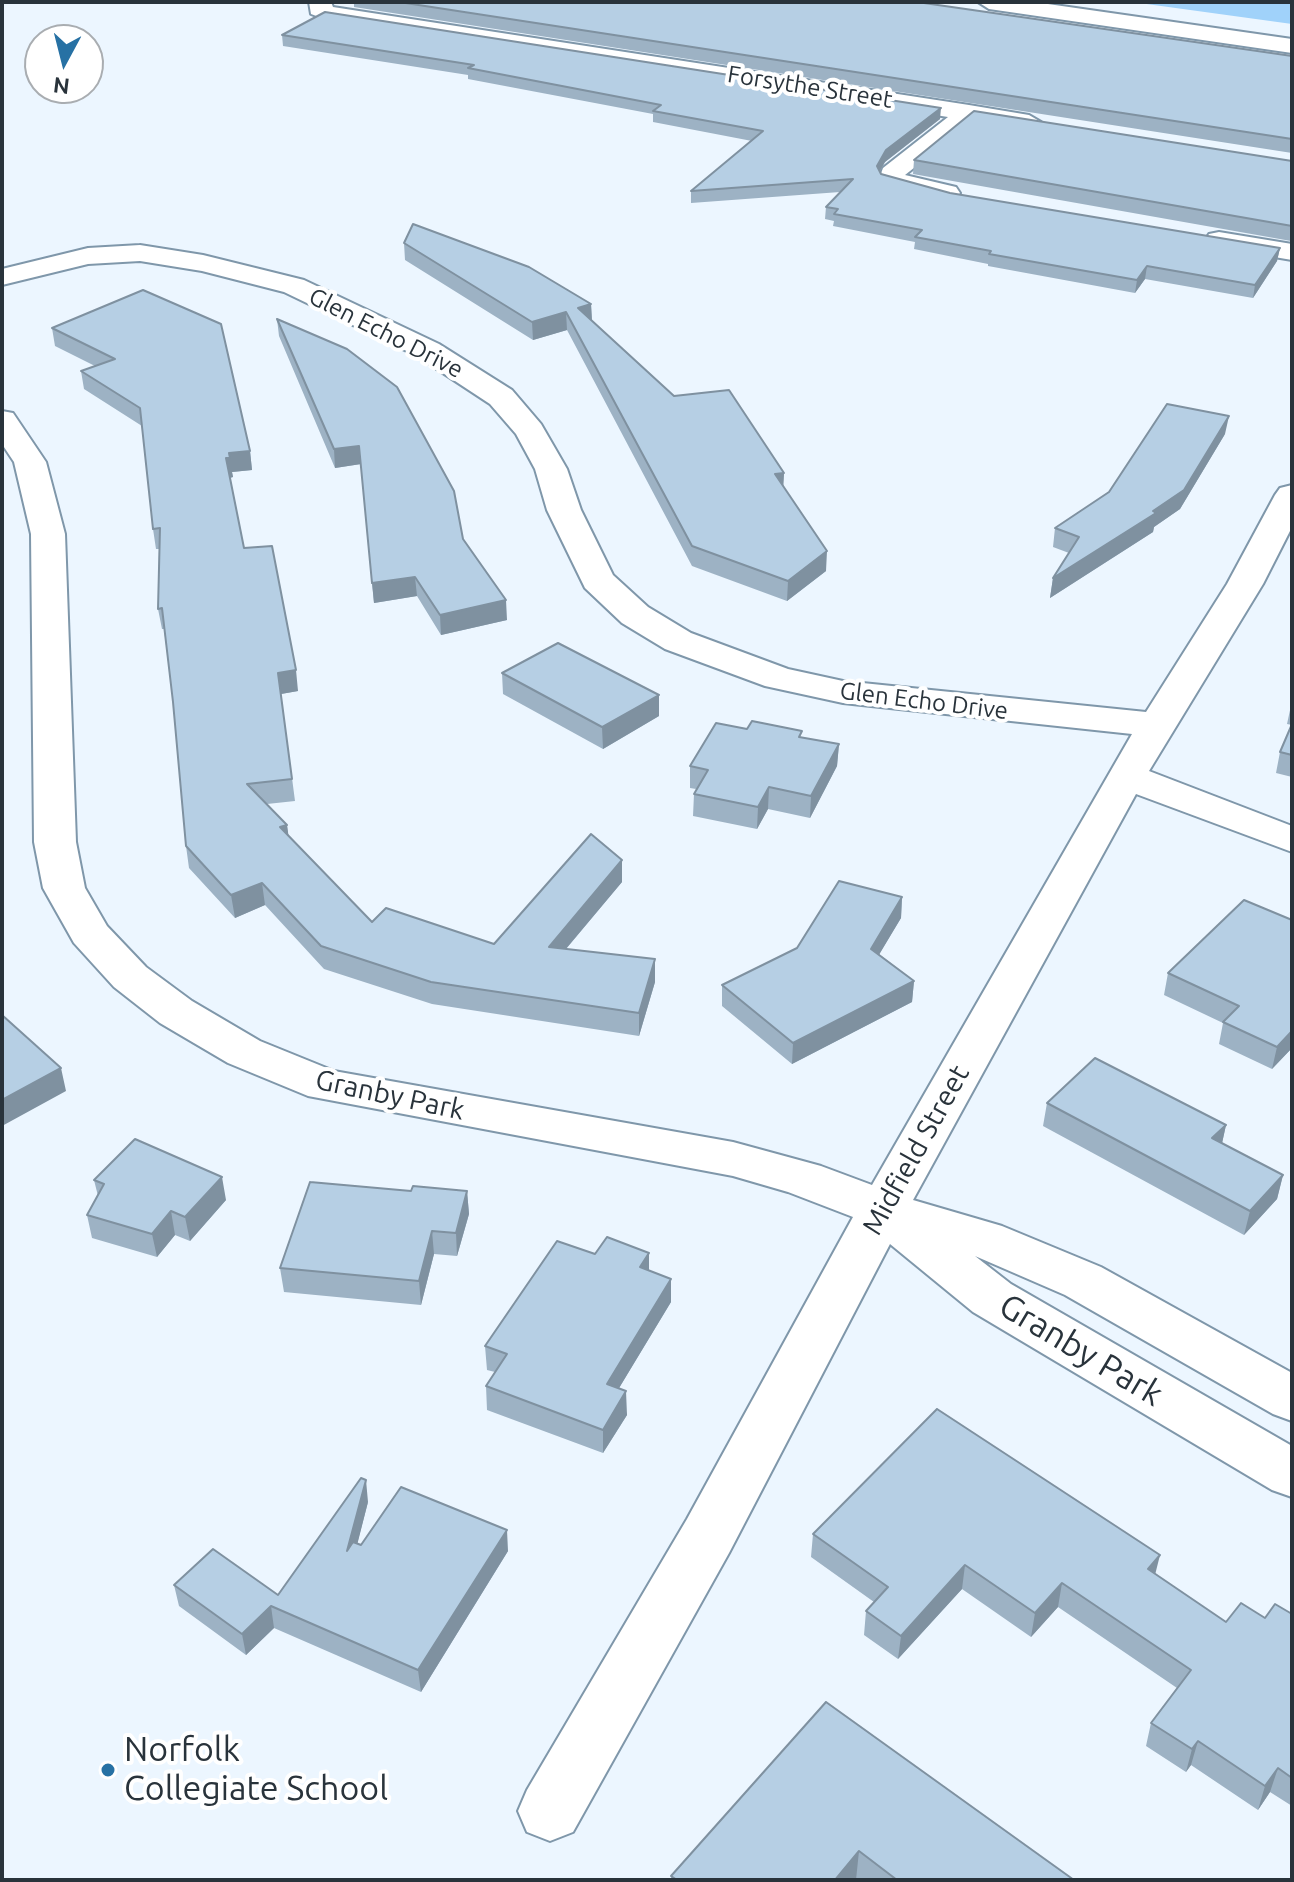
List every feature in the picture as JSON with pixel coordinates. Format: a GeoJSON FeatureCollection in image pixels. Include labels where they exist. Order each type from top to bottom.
{"type":"FeatureCollection","features":[{"type":"Feature","properties":{"kind":"street"},"geometry":{"type":"LineString","coordinates":[[989,2],[1292,46]]}},
{"type":"Feature","properties":{"kind":"street","name":"Forsythe Street"},"geometry":{"type":"LineString","coordinates":[[324,7],[1046,124]]}},
{"type":"Feature","properties":{"kind":"street"},"geometry":{"type":"LineString","coordinates":[[969,112],[892,173],[892,179],[901,184],[980,199]]}},
{"type":"Feature","properties":{"kind":"street"},"geometry":{"type":"LineString","coordinates":[[1198,236],[1292,252]]}},
{"type":"Feature","properties":{"kind":"street","name":"Glen Echo Drive"},"geometry":{"type":"LineString","coordinates":[[2,277],[88,256],[140,253],[203,263],[294,286],[415,343],[501,397],[530,431],[551,469],[564,510],[598,580],[635,615],[678,641],[766,675],[843,692],[1157,725]]}},
{"type":"Feature","properties":{"kind":"street","name":"Granby Park"},"geometry":{"type":"LineString","coordinates":[[2,420],[30,462],[48,534],[55,842],[64,888],[89,933],[130,977],[176,1012],[244,1052],[325,1085],[733,1159],[803,1178],[883,1209],[984,1239],[1083,1281],[1292,1399]]}},
{"type":"Feature","properties":{"kind":"street","name":"Midfield Street"},"geometry":{"type":"LineString","coordinates":[[550,1811],[708,1536],[883,1209],[1126,776],[1245,584],[1292,495]]}},
{"type":"Feature","properties":{"kind":"street"},"geometry":{"type":"LineString","coordinates":[[1126,776],[1292,840]]}},
{"type":"Feature","properties":{"kind":"street","name":"Granby Park"},"geometry":{"type":"LineString","coordinates":[[883,1209],[992,1298],[1292,1474]]}},
{"type":"Feature","properties":{"kind":"shaded area"},"geometry":{"type":"Polygon","coordinates":[[[1132,2],[1292,2],[1292,24],[1132,2]]]}},
{"type":"Feature","properties":{"kind":"building"},"geometry":{"type":"Polygon","coordinates":[[[399,2],[917,2],[1292,56],[1292,139],[399,2]]]}},
{"type":"Feature","properties":{"kind":"building"},"geometry":{"type":"Polygon","coordinates":[[[325,12],[941,108],[886,150],[877,166],[881,174],[950,193],[1280,248],[1255,285],[1147,266],[1137,280],[989,254],[991,251],[915,237],[922,230],[834,214],[838,209],[826,207],[853,179],[691,191],[763,131],[653,111],[661,105],[468,68],[474,65],[282,35],[325,12]]]}},
{"type":"Feature","properties":{"kind":"building"},"geometry":{"type":"Polygon","coordinates":[[[974,111],[1292,161],[1292,226],[914,160],[974,111]]]}},
{"type":"Feature","properties":{"kind":"building"},"geometry":{"type":"Polygon","coordinates":[[[413,224],[529,267],[591,304],[578,308],[674,396],[729,390],[784,473],[775,474],[827,551],[788,581],[692,546],[566,312],[532,322],[404,243],[413,224]]]}},
{"type":"Feature","properties":{"kind":"building"},"geometry":{"type":"Polygon","coordinates":[[[143,290],[221,324],[250,451],[229,453],[230,458],[226,458],[244,548],[272,546],[296,670],[278,673],[292,779],[247,784],[287,825],[280,827],[372,922],[386,908],[494,944],[591,834],[622,860],[549,947],[655,959],[639,1013],[431,982],[321,946],[262,883],[231,895],[186,846],[162,608],[158,609],[160,528],[153,529],[140,408],[81,371],[115,359],[52,328],[143,290]]]}},
{"type":"Feature","properties":{"kind":"building"},"geometry":{"type":"Polygon","coordinates":[[[277,319],[347,349],[397,387],[454,491],[463,539],[506,600],[440,615],[415,577],[372,583],[359,446],[334,449],[277,319]]]}},
{"type":"Feature","properties":{"kind":"building"},"geometry":{"type":"Polygon","coordinates":[[[1167,404],[1229,416],[1184,490],[1153,511],[1156,513],[1053,578],[1079,537],[1055,528],[1109,492],[1167,404]]]}},
{"type":"Feature","properties":{"kind":"building"},"geometry":{"type":"Polygon","coordinates":[[[558,643],[659,695],[602,727],[502,673],[558,643]]]}},
{"type":"Feature","properties":{"kind":"building"},"geometry":{"type":"Polygon","coordinates":[[[752,721],[802,731],[799,737],[839,744],[811,796],[769,787],[758,807],[694,794],[708,770],[690,766],[716,723],[747,729],[752,721]]]}},
{"type":"Feature","properties":{"kind":"building"},"geometry":{"type":"Polygon","coordinates":[[[1292,724],[1292,755],[1280,752],[1292,724]]]}},
{"type":"Feature","properties":{"kind":"building"},"geometry":{"type":"Polygon","coordinates":[[[839,881],[902,897],[871,949],[914,981],[793,1043],[722,985],[797,948],[839,881]]]}},
{"type":"Feature","properties":{"kind":"building"},"geometry":{"type":"Polygon","coordinates":[[[1244,900],[1292,920],[1292,1031],[1277,1047],[1223,1022],[1239,1006],[1168,973],[1244,900]]]}},
{"type":"Feature","properties":{"kind":"building"},"geometry":{"type":"Polygon","coordinates":[[[2,1015],[61,1068],[2,1100],[2,1015]]]}},
{"type":"Feature","properties":{"kind":"building"},"geometry":{"type":"Polygon","coordinates":[[[1095,1058],[1226,1125],[1212,1138],[1283,1175],[1250,1211],[1047,1103],[1095,1058]]]}},
{"type":"Feature","properties":{"kind":"building"},"geometry":{"type":"Polygon","coordinates":[[[135,1139],[222,1177],[185,1217],[171,1211],[152,1234],[87,1215],[104,1184],[94,1180],[135,1139]]]}},
{"type":"Feature","properties":{"kind":"building"},"geometry":{"type":"Polygon","coordinates":[[[310,1182],[411,1191],[413,1186],[467,1191],[456,1233],[432,1231],[419,1281],[280,1268],[310,1182]]]}},
{"type":"Feature","properties":{"kind":"building"},"geometry":{"type":"Polygon","coordinates":[[[607,1237],[649,1253],[640,1267],[671,1279],[607,1384],[626,1391],[603,1430],[486,1386],[507,1354],[485,1346],[557,1241],[595,1254],[607,1237]]]}},
{"type":"Feature","properties":{"kind":"building"},"geometry":{"type":"Polygon","coordinates":[[[937,1409],[1160,1555],[1148,1569],[1226,1622],[1241,1603],[1265,1618],[1275,1604],[1292,1614],[1292,1778],[1278,1768],[1265,1786],[1198,1741],[1192,1749],[1151,1723],[1191,1670],[1062,1583],[1035,1613],[965,1565],[901,1636],[866,1611],[888,1587],[813,1534],[937,1409]]]}},
{"type":"Feature","properties":{"kind":"building"},"geometry":{"type":"Polygon","coordinates":[[[361,1478],[366,1480],[347,1551],[353,1542],[361,1545],[401,1487],[507,1530],[418,1670],[271,1606],[242,1634],[174,1585],[213,1549],[278,1595],[361,1478]]]}},
{"type":"Feature","properties":{"kind":"building"},"geometry":{"type":"Polygon","coordinates":[[[826,1702],[1074,1880],[897,1880],[859,1851],[835,1880],[677,1880],[671,1876],[826,1702]]]}},
{"type":"Feature","properties":{"kind":"place","name":"Norfolk Collegiate School"},"geometry":{"type":"Point","coordinates":[108,1770]}}]}
